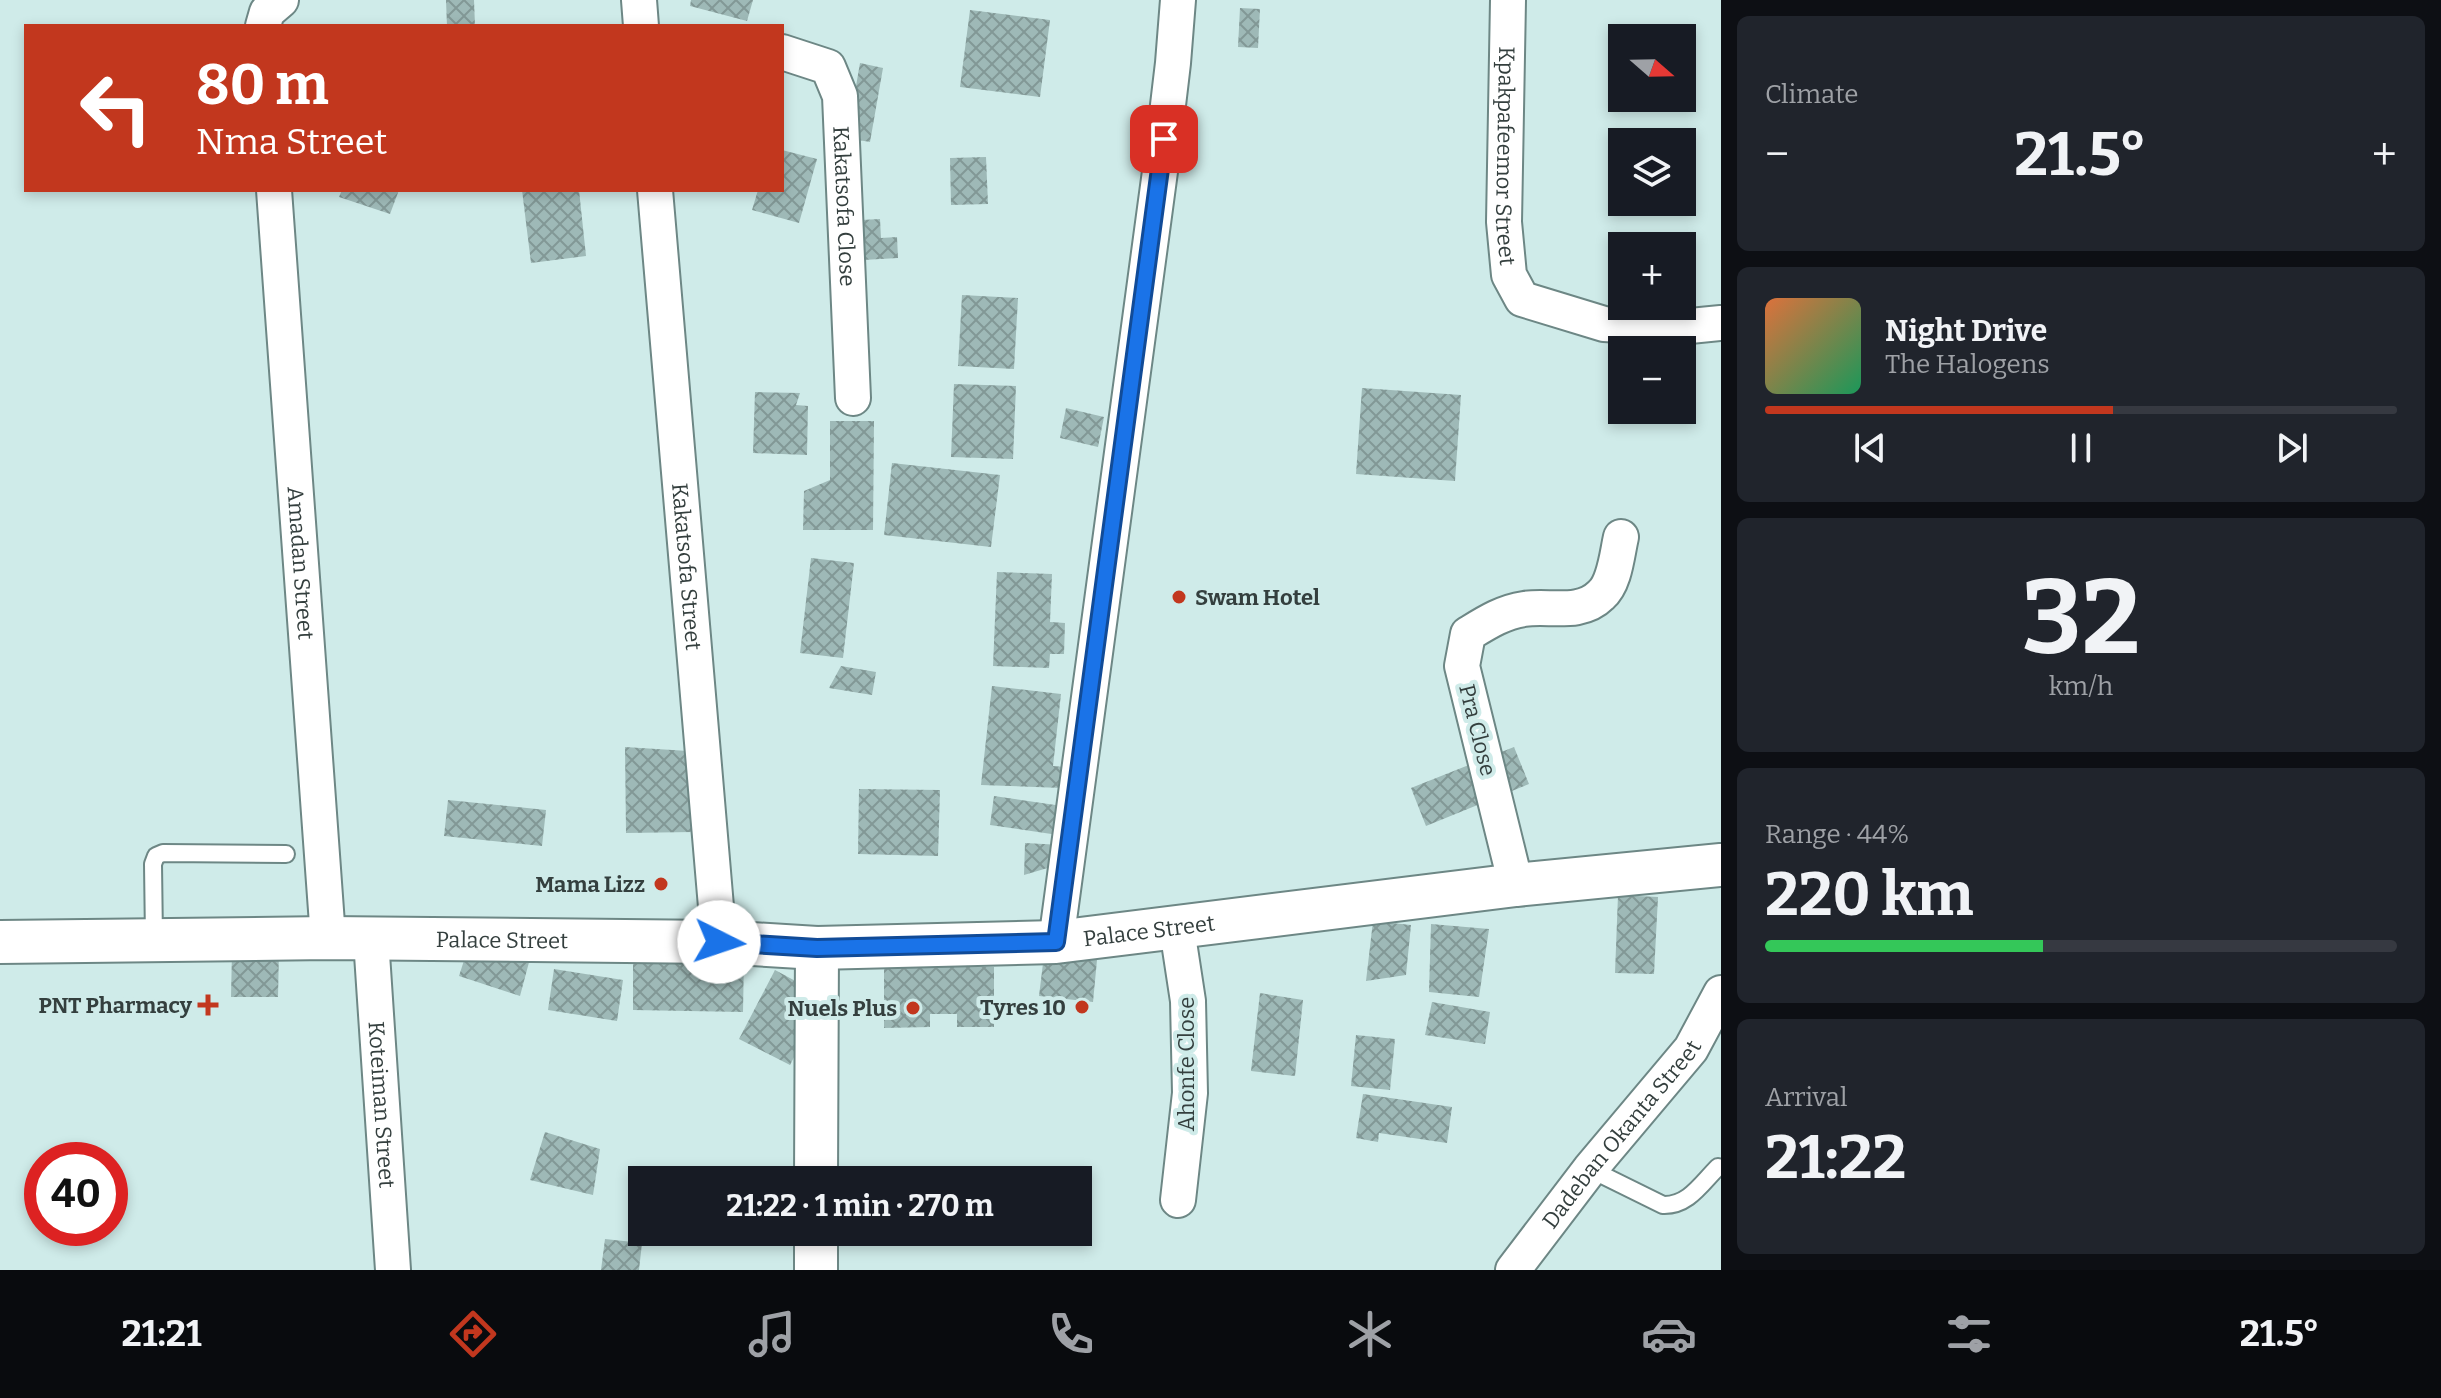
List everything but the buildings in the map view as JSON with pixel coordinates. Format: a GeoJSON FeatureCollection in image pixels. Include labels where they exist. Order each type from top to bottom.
{"type":"FeatureCollection","features":[{"type":"Feature","properties":{"kind":"street"},"geometry":{"type":"LineString","coordinates":[[264,24],[267,12],[281,0]]}},
{"type":"Feature","properties":{"kind":"street"},"geometry":{"type":"LineString","coordinates":[[639,0],[641,24]]}},
{"type":"Feature","properties":{"kind":"street"},"geometry":{"type":"LineString","coordinates":[[1056,942],[1161,164],[1178,0]]}},
{"type":"Feature","properties":{"kind":"street","name":"Kpakpafeemor Street"},"geometry":{"type":"LineString","coordinates":[[1508,0],[1504,222],[1509,275],[1522,299],[1604,324],[1670,328],[1721,323]]}},
{"type":"Feature","properties":{"kind":"street","name":"Kakatsofa Close"},"geometry":{"type":"LineString","coordinates":[[784,53],[828,67],[840,96],[853,398]]}},
{"type":"Feature","properties":{"kind":"street","name":"Amadan Street"},"geometry":{"type":"LineString","coordinates":[[274,192],[328,938]]}},
{"type":"Feature","properties":{"kind":"street","name":"Kakatsofa Street"},"geometry":{"type":"LineString","coordinates":[[655,192],[719,942]]}},
{"type":"Feature","properties":{"kind":"street","name":"Pra Close"},"geometry":{"type":"LineString","coordinates":[[1516,885],[1462,666],[1468,634],[1497,616],[1525,608],[1558,610],[1587,604],[1603,594],[1612,576],[1621,537]]}},
{"type":"Feature","properties":{"kind":"street","name":"Palace Street"},"geometry":{"type":"LineString","coordinates":[[0,942],[328,938],[719,942],[817,948],[1056,942],[1516,885],[1721,865]]}},
{"type":"Feature","properties":{"kind":"street","name":"Ahonfe Close"},"geometry":{"type":"LineString","coordinates":[[1177,929],[1188,1001],[1190,1093],[1178,1200]]}},
{"type":"Feature","properties":{"kind":"street","name":"Koteiman Street"},"geometry":{"type":"LineString","coordinates":[[371,939],[393,1270]]}},
{"type":"Feature","properties":{"kind":"street"},"geometry":{"type":"LineString","coordinates":[[816,1166],[817,948]]}},
{"type":"Feature","properties":{"kind":"street","name":"Dadeban Okanta Street"},"geometry":{"type":"LineString","coordinates":[[1513,1270],[1590,1169],[1691,1049],[1721,993]]}},
{"type":"Feature","properties":{"kind":"street"},"geometry":{"type":"LineString","coordinates":[[816,1246],[816,1270]]}},
{"type":"Feature","properties":{"kind":"lane"},"geometry":{"type":"LineString","coordinates":[[154,940],[153,864],[156,856],[163,853],[286,854]]}},
{"type":"Feature","properties":{"kind":"lane"},"geometry":{"type":"LineString","coordinates":[[1590,1169],[1663,1205],[1674,1205],[1684,1201],[1718,1167]]}},
{"type":"Feature","properties":{"kind":"place","name":"Swam Hotel"},"geometry":{"type":"Point","coordinates":[1179,597]}},
{"type":"Feature","properties":{"kind":"place","name":"Mama Lizz"},"geometry":{"type":"Point","coordinates":[661,884]}},
{"type":"Feature","properties":{"kind":"place","name":"PNT Pharmacy"},"geometry":{"type":"Point","coordinates":[208,1005]}},
{"type":"Feature","properties":{"kind":"place","name":"Tyres 10"},"geometry":{"type":"Point","coordinates":[1082,1007]}},
{"type":"Feature","properties":{"kind":"place","name":"Nuels Plus"},"geometry":{"type":"Point","coordinates":[913,1008]}},
{"type":"Feature","properties":{"kind":"route"},"geometry":{"type":"LineString","coordinates":[[719,942],[817,948],[1056,942],[1164,139]]}}]}
